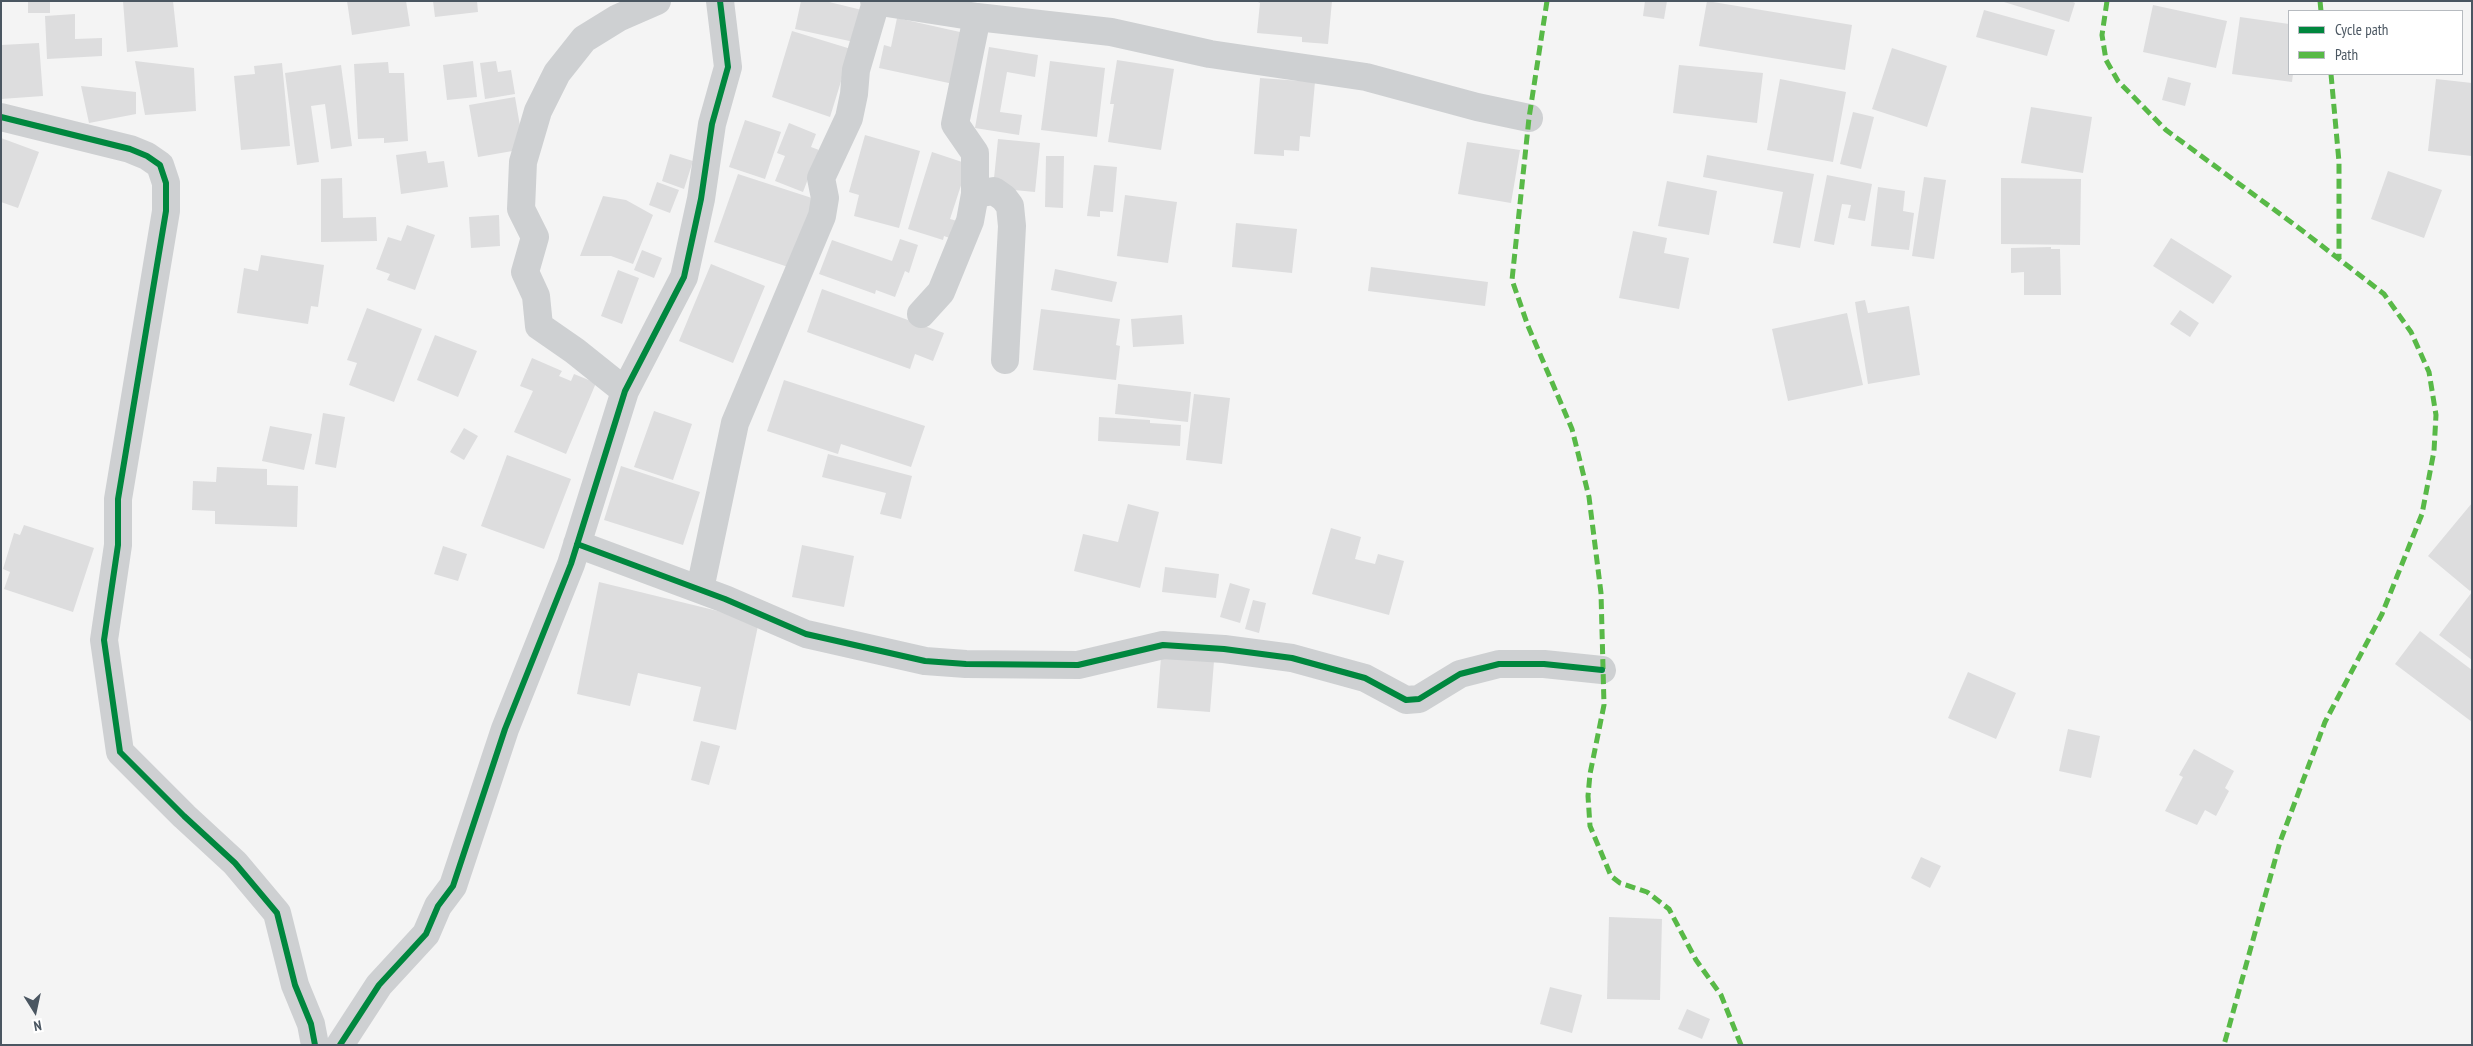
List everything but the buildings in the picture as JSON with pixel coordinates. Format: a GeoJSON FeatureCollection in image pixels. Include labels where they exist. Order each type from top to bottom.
{"type":"FeatureCollection","features":[{"type":"Feature","properties":{"kind":"street"},"geometry":{"type":"LineString","coordinates":[[625,391],[575,351],[539,326],[536,296],[525,272],[536,237],[521,209],[523,162],[538,111],[557,73],[584,39],[618,18],[657,1]]}},
{"type":"Feature","properties":{"kind":"street"},"geometry":{"type":"LineString","coordinates":[[340,1045],[379,985],[426,934],[438,906],[453,886],[505,729],[577,544],[625,391],[684,277],[701,199],[712,124],[728,67],[720,1]]}},
{"type":"Feature","properties":{"kind":"street"},"geometry":{"type":"LineString","coordinates":[[700,589],[735,423],[822,216],[825,198],[821,178],[849,118],[856,70],[875,2],[977,17],[1111,32],[1210,54],[1366,77],[1478,107],[1529,118]]}},
{"type":"Feature","properties":{"kind":"street"},"geometry":{"type":"LineString","coordinates":[[921,314],[941,292],[970,221],[974,194],[975,153],[956,124],[977,17]]}},
{"type":"Feature","properties":{"kind":"street"},"geometry":{"type":"LineString","coordinates":[[1,117],[130,149],[147,156],[160,165],[166,183],[166,211],[118,498],[118,544],[104,640],[120,752],[184,816],[235,863],[278,913],[295,985],[311,1024],[315,1045]]}},
{"type":"Feature","properties":{"kind":"street"},"geometry":{"type":"LineString","coordinates":[[974,194],[994,191],[1004,198],[1010,206],[1012,226],[1005,360]]}},
{"type":"Feature","properties":{"kind":"street"},"geometry":{"type":"LineString","coordinates":[[577,544],[700,589],[806,634],[925,661],[966,664],[1078,664],[1163,645],[1224,649],[1292,658],[1365,678],[1406,700],[1419,699],[1460,674],[1499,664],[1544,664],[1602,670]]}},
{"type":"Feature","properties":{"kind":"marked path"},"geometry":{"type":"LineString","coordinates":[[1547,1],[1529,118],[1512,280],[1528,326],[1572,429],[1589,497],[1601,593],[1604,705],[1590,774],[1588,796],[1590,826],[1611,876],[1620,883],[1647,892],[1669,909],[1696,960],[1721,995],[1741,1045]]}},
{"type":"Feature","properties":{"kind":"marked path"},"geometry":{"type":"LineString","coordinates":[[2107,1],[2102,35],[2106,60],[2118,81],[2166,130],[2295,225],[2384,294],[2411,332],[2429,372],[2436,415],[2434,451],[2422,514],[2382,614],[2325,722],[2280,842],[2224,1045]]}},
{"type":"Feature","properties":{"kind":"marked path"},"geometry":{"type":"LineString","coordinates":[[2320,1],[2321,10]]}},
{"type":"Feature","properties":{"kind":"marked path"},"geometry":{"type":"LineString","coordinates":[[2331,75],[2339,162],[2339,259]]}},
{"type":"Feature","properties":{"kind":"cycle path"},"geometry":{"type":"LineString","coordinates":[[340,1045],[379,985],[426,934],[438,906],[453,886],[505,729],[571,564],[625,391],[684,277],[701,199],[712,124],[728,67],[720,1]]}},
{"type":"Feature","properties":{"kind":"cycle path"},"geometry":{"type":"LineString","coordinates":[[1,117],[130,149],[147,156],[160,165],[166,183],[166,211],[118,499],[118,545],[104,640],[120,752],[184,816],[235,863],[277,913],[295,985],[311,1024],[315,1045]]}},
{"type":"Feature","properties":{"kind":"cycle path"},"geometry":{"type":"LineString","coordinates":[[577,544],[725,599],[806,634],[925,661],[966,664],[1078,665],[1163,645],[1224,649],[1292,658],[1365,678],[1406,700],[1419,699],[1460,674],[1499,664],[1544,664],[1602,670]]}}]}
